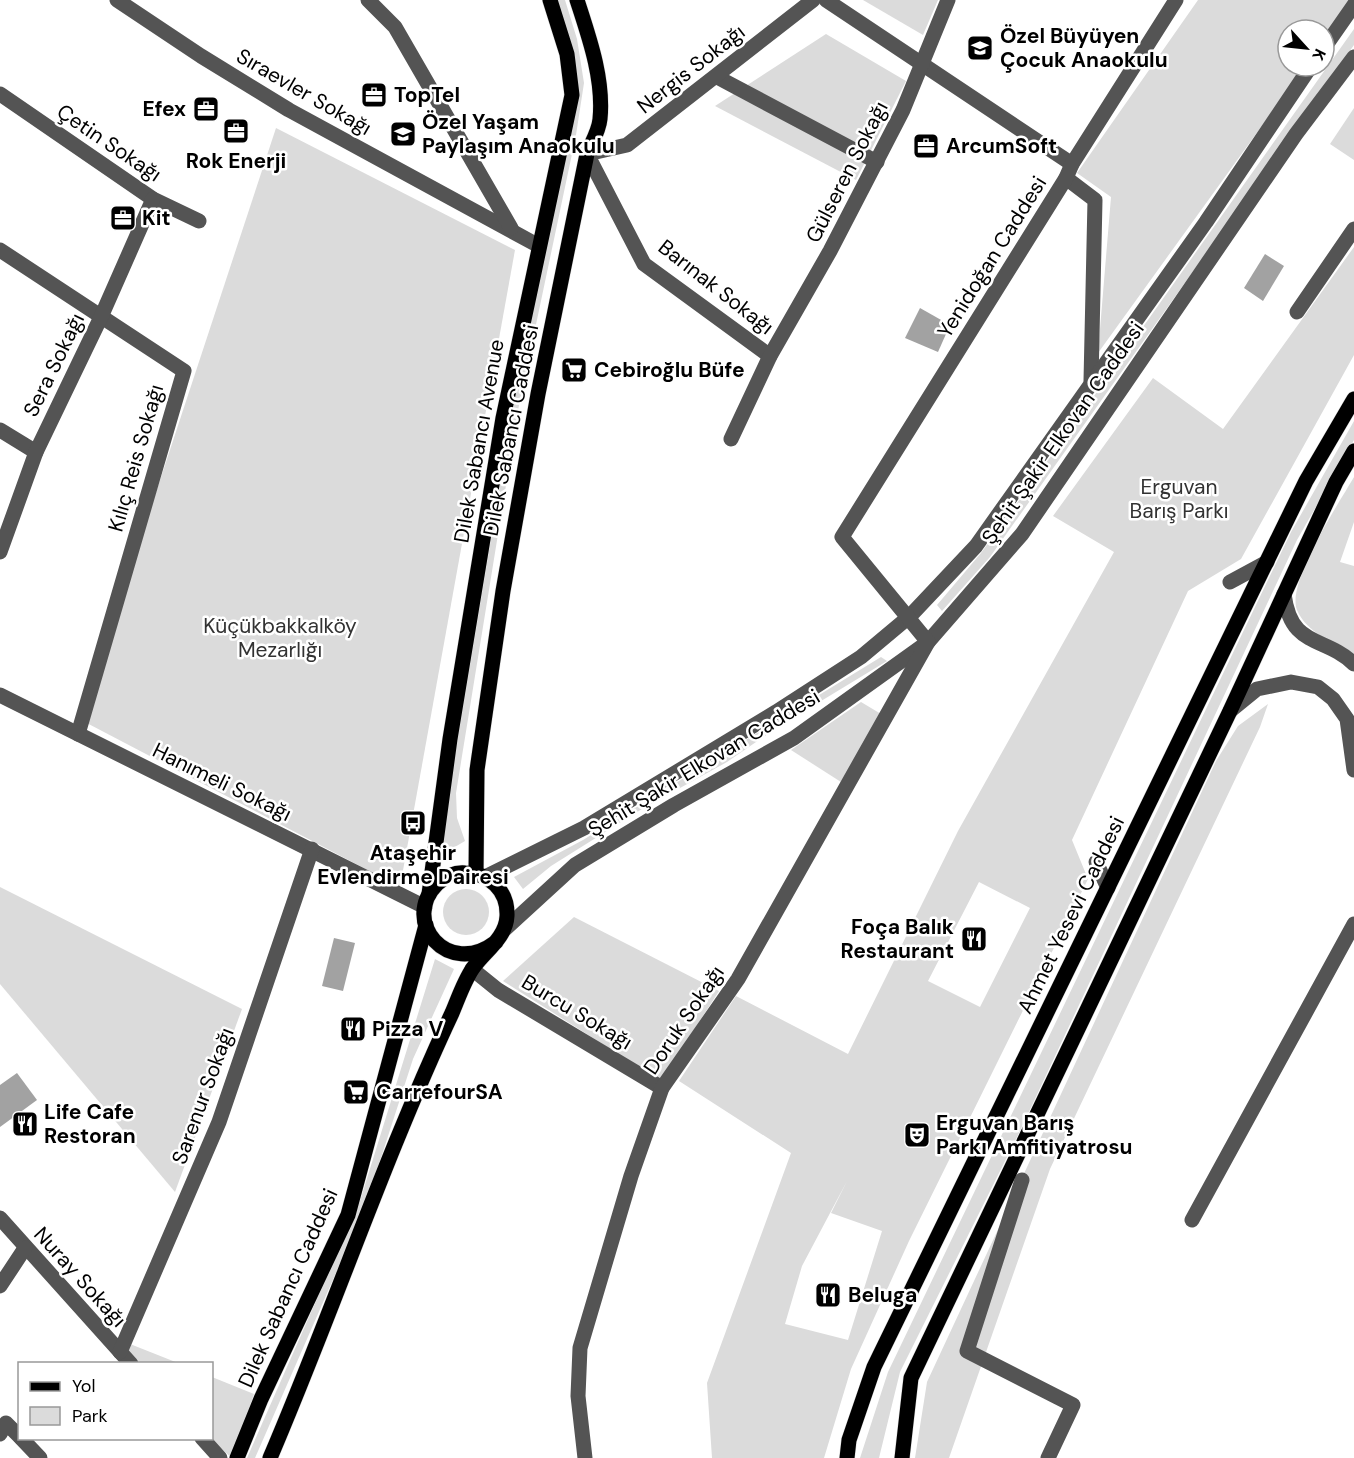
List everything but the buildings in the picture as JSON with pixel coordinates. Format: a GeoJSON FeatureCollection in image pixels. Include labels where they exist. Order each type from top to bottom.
{"type":"FeatureCollection","features":[{"type":"Feature","properties":{"kind":"main road","name":"Dilek Sabancı Avenue"},"geometry":{"type":"LineString","coordinates":[[427,901],[470,610],[502,418],[572,95],[567,54],[550,0]]}},
{"type":"Feature","properties":{"kind":"main road","name":"Dilek Sabancı Caddesi"},"geometry":{"type":"LineString","coordinates":[[481,875],[477,770],[503,591],[538,394],[587,154],[600,121],[599,85],[590,40],[577,0]]}},
{"type":"Feature","properties":{"kind":"main road","name":"Ahmet Yesevi Caddesi"},"geometry":{"type":"LineString","coordinates":[[847,1458],[849,1440],[874,1368],[1306,481],[1354,399]]}},
{"type":"Feature","properties":{"kind":"main road"},"geometry":{"type":"LineString","coordinates":[[902,1458],[911,1378],[1230,711],[1335,482],[1354,451]]}},
{"type":"Feature","properties":{"kind":"main road"},"geometry":{"type":"LineString","coordinates":[[270,1458],[303,1383],[434,1051],[472,969],[500,936],[507,916],[505,902],[499,889],[481,875],[462,872],[449,876],[427,901]]}},
{"type":"Feature","properties":{"kind":"main road","name":"Dilek Sabancı Caddesi"},"geometry":{"type":"LineString","coordinates":[[237,1458],[261,1399],[348,1215],[426,925],[427,901]]}},
{"type":"Feature","properties":{"kind":"main road"},"geometry":{"type":"LineString","coordinates":[[426,925],[432,939],[444,949],[457,954],[471,955],[484,951],[500,936]]}},
{"type":"Feature","properties":{"kind":"street","name":"Sıraevler Sokağı"},"geometry":{"type":"LineString","coordinates":[[117,0],[201,56],[289,110],[511,229],[538,246]]}},
{"type":"Feature","properties":{"kind":"street"},"geometry":{"type":"LineString","coordinates":[[368,0],[395,27],[511,229]]}},
{"type":"Feature","properties":{"kind":"street","name":"Nergis Sokağı"},"geometry":{"type":"LineString","coordinates":[[587,154],[627,145],[813,0]]}},
{"type":"Feature","properties":{"kind":"street"},"geometry":{"type":"LineString","coordinates":[[826,0],[1069,171],[1095,200],[1091,381]]}},
{"type":"Feature","properties":{"kind":"street","name":"Gülseren Sokağı"},"geometry":{"type":"LineString","coordinates":[[731,439],[770,356],[903,111],[920,64],[948,0]]}},
{"type":"Feature","properties":{"kind":"street","name":"Yenidoğan Caddesi"},"geometry":{"type":"LineString","coordinates":[[910,616],[842,537],[1176,0]]}},
{"type":"Feature","properties":{"kind":"street"},"geometry":{"type":"LineString","coordinates":[[1336,31],[1354,5]]}},
{"type":"Feature","properties":{"kind":"street","name":"Şehit Şakir Elkovan Caddesi"},"geometry":{"type":"LineString","coordinates":[[500,936],[541,893],[575,865],[674,805],[794,738],[928,642],[1022,534],[1296,134],[1354,57]]}},
{"type":"Feature","properties":{"kind":"street"},"geometry":{"type":"LineString","coordinates":[[717,77],[877,162]]}},
{"type":"Feature","properties":{"kind":"street","name":"Şehit Şakir Elkovan Caddesi"},"geometry":{"type":"LineString","coordinates":[[481,875],[584,828],[776,712],[861,657],[910,616],[976,546],[1206,222],[1303,78]]}},
{"type":"Feature","properties":{"kind":"street","name":"Çetin Sokağı"},"geometry":{"type":"LineString","coordinates":[[0,94],[153,199],[199,221]]}},
{"type":"Feature","properties":{"kind":"street","name":"Barınak Sokağı"},"geometry":{"type":"LineString","coordinates":[[587,154],[644,264],[770,356]]}},
{"type":"Feature","properties":{"kind":"street","name":"Sera Sokağı"},"geometry":{"type":"LineString","coordinates":[[0,552],[36,452],[101,316],[153,199]]}},
{"type":"Feature","properties":{"kind":"street"},"geometry":{"type":"LineString","coordinates":[[1297,312],[1354,229]]}},
{"type":"Feature","properties":{"kind":"street","name":"Kılıç Reis Sokağı"},"geometry":{"type":"LineString","coordinates":[[0,250],[184,371],[78,734]]}},
{"type":"Feature","properties":{"kind":"street"},"geometry":{"type":"LineString","coordinates":[[0,430],[36,452]]}},
{"type":"Feature","properties":{"kind":"street"},"geometry":{"type":"LineString","coordinates":[[1230,582],[1267,562]]}},
{"type":"Feature","properties":{"kind":"street"},"geometry":{"type":"LineString","coordinates":[[1284,594],[1286,607],[1302,635],[1354,664]]}},
{"type":"Feature","properties":{"kind":"street"},"geometry":{"type":"LineString","coordinates":[[910,616],[928,642]]}},
{"type":"Feature","properties":{"kind":"street","name":"Doruk Sokağı"},"geometry":{"type":"LineString","coordinates":[[585,1458],[578,1396],[580,1348],[631,1176],[663,1088],[738,979],[928,642]]}},
{"type":"Feature","properties":{"kind":"street"},"geometry":{"type":"LineString","coordinates":[[1230,711],[1257,689],[1291,682],[1318,687],[1333,699],[1347,719],[1354,770]]}},
{"type":"Feature","properties":{"kind":"street","name":"Hanımeli Sokağı"},"geometry":{"type":"LineString","coordinates":[[0,695],[312,849],[427,901]]}},
{"type":"Feature","properties":{"kind":"street","name":"Sarenur Sokağı"},"geometry":{"type":"LineString","coordinates":[[126,1358],[219,1122],[312,849]]}},
{"type":"Feature","properties":{"kind":"street"},"geometry":{"type":"LineString","coordinates":[[1096,862],[1108,888]]}},
{"type":"Feature","properties":{"kind":"street"},"geometry":{"type":"LineString","coordinates":[[1192,1220],[1354,924]]}},
{"type":"Feature","properties":{"kind":"street","name":"Burcu Sokağı"},"geometry":{"type":"LineString","coordinates":[[472,969],[498,990],[663,1088]]}},
{"type":"Feature","properties":{"kind":"street"},"geometry":{"type":"LineString","coordinates":[[1022,1180],[967,1351],[1073,1406],[1048,1458]]}},
{"type":"Feature","properties":{"kind":"street","name":"Nuray Sokağı"},"geometry":{"type":"LineString","coordinates":[[0,1218],[126,1358]]}},
{"type":"Feature","properties":{"kind":"street"},"geometry":{"type":"LineString","coordinates":[[0,1286],[25,1248]]}},
{"type":"Feature","properties":{"kind":"street"},"geometry":{"type":"LineString","coordinates":[[0,1434],[6,1423],[18,1436]]}},
{"type":"Feature","properties":{"kind":"street"},"geometry":{"type":"LineString","coordinates":[[22,1440],[40,1458]]}},
{"type":"Feature","properties":{"kind":"street"},"geometry":{"type":"LineString","coordinates":[[203,1440],[220,1458]]}},
{"type":"Feature","properties":{"kind":"green space"},"geometry":{"type":"Polygon","coordinates":[[[556,0],[565,0],[577,39],[584,83],[576,135],[519,405],[456,793],[457,818],[465,841],[438,857],[513,407],[569,138],[556,0]]]}},
{"type":"Feature","properties":{"kind":"green space"},"geometry":{"type":"Polygon","coordinates":[[[863,0],[938,0],[923,35],[863,0]]]}},
{"type":"Feature","properties":{"kind":"green space"},"geometry":{"type":"Polygon","coordinates":[[[1198,0],[1353,0],[1336,23],[1336,18],[1276,18],[1276,78],[1296,78],[1098,353],[1111,197],[1077,173],[1198,0]]]}},
{"type":"Feature","properties":{"kind":"green space"},"geometry":{"type":"Polygon","coordinates":[[[1354,29],[1354,45],[1336,70],[1336,54],[1354,29]]]}},
{"type":"Feature","properties":{"kind":"green space"},"geometry":{"type":"Polygon","coordinates":[[[826,34],[906,81],[856,180],[715,106],[826,34]]]}},
{"type":"Feature","properties":{"kind":"green space"},"geometry":{"type":"Polygon","coordinates":[[[1319,78],[1331,78],[990,557],[942,611],[937,605],[981,553],[1319,78]]]}},
{"type":"Feature","properties":{"kind":"green space"},"geometry":{"type":"Polygon","coordinates":[[[1354,108],[1354,160],[1330,144],[1354,108]]]}},
{"type":"Feature","properties":{"kind":"green space","name":"Küçükbakkalköy Mezarlığı"},"geometry":{"type":"Polygon","coordinates":[[[276,128],[515,250],[400,887],[81,720],[276,128]]]}},
{"type":"Feature","properties":{"kind":"green space","name":"Erguvan Barış Parkı"},"geometry":{"type":"Polygon","coordinates":[[[1354,247],[1354,355],[1241,559],[1188,591],[1072,840],[1088,879],[909,1241],[851,1369],[824,1458],[712,1458],[707,1383],[791,1153],[679,1081],[736,996],[848,1054],[958,831],[1114,552],[1053,516],[1153,378],[1223,429],[1354,247]],[[979,882],[928,981],[980,1007],[1030,908],[979,882]],[[847,1181],[802,1266],[785,1324],[848,1340],[882,1231],[831,1213],[847,1181]]]}},
{"type":"Feature","properties":{"kind":"green space"},"geometry":{"type":"Polygon","coordinates":[[[1354,421],[1354,440],[1297,540],[1019,1133],[900,1372],[879,1458],[860,1458],[888,1372],[1291,532],[1354,421]]]}},
{"type":"Feature","properties":{"kind":"green space"},"geometry":{"type":"Polygon","coordinates":[[[1354,477],[1354,522],[1340,562],[1354,566],[1354,655],[1322,637],[1307,625],[1297,610],[1296,598],[1306,563],[1326,523],[1354,477]]]}},
{"type":"Feature","properties":{"kind":"green space"},"geometry":{"type":"Polygon","coordinates":[[[881,657],[887,661],[775,729],[727,762],[642,809],[551,866],[523,889],[514,877],[583,840],[881,657]]]}},
{"type":"Feature","properties":{"kind":"green space"},"geometry":{"type":"Polygon","coordinates":[[[861,702],[881,714],[841,782],[791,750],[861,702]]]}},
{"type":"Feature","properties":{"kind":"green space"},"geometry":{"type":"Polygon","coordinates":[[[1268,704],[1260,727],[1050,1169],[949,1458],[915,1458],[927,1382],[1216,761],[1238,726],[1268,704]]]}},
{"type":"Feature","properties":{"kind":"green space"},"geometry":{"type":"Polygon","coordinates":[[[0,887],[242,1009],[175,1192],[0,984],[0,887]]]}},
{"type":"Feature","properties":{"kind":"green space"},"geometry":{"type":"Polygon","coordinates":[[[466,889],[475,890],[483,895],[488,903],[488,921],[483,929],[475,934],[466,935],[457,934],[449,929],[444,921],[443,912],[444,903],[449,895],[457,890],[466,889]]]}},
{"type":"Feature","properties":{"kind":"green space"},"geometry":{"type":"Polygon","coordinates":[[[574,917],[719,991],[661,1081],[503,981],[574,917]]]}},
{"type":"Feature","properties":{"kind":"green space"},"geometry":{"type":"Polygon","coordinates":[[[435,959],[454,969],[413,1059],[366,1204],[255,1458],[247,1458],[360,1201],[435,959]]]}},
{"type":"Feature","properties":{"kind":"green space"},"geometry":{"type":"Polygon","coordinates":[[[125,1342],[175,1362],[132,1362],[125,1342]]]}},
{"type":"Feature","properties":{"kind":"green space"},"geometry":{"type":"Polygon","coordinates":[[[213,1377],[254,1394],[232,1458],[211,1440],[213,1440],[213,1377]]]}},
{"type":"Feature","properties":{"kind":"shaded area"},"geometry":{"type":"Polygon","coordinates":[[[1265,254],[1284,266],[1263,301],[1244,288],[1265,254]]]}},
{"type":"Feature","properties":{"kind":"shaded area"},"geometry":{"type":"Polygon","coordinates":[[[920,308],[950,325],[938,352],[905,338],[920,308]]]}},
{"type":"Feature","properties":{"kind":"shaded area"},"geometry":{"type":"Polygon","coordinates":[[[334,938],[355,943],[343,991],[322,986],[334,938]]]}},
{"type":"Feature","properties":{"kind":"shaded area"},"geometry":{"type":"Polygon","coordinates":[[[17,1073],[37,1100],[0,1127],[0,1085],[17,1073]]]}},
{"type":"Feature","properties":{"kind":"place","name":"Özel Büyüyen Çocuk Anaokulu"},"geometry":{"type":"Point","coordinates":[980,48]}},
{"type":"Feature","properties":{"kind":"place","name":"TopTel"},"geometry":{"type":"Point","coordinates":[374,95]}},
{"type":"Feature","properties":{"kind":"place","name":"Efex"},"geometry":{"type":"Point","coordinates":[206,109]}},
{"type":"Feature","properties":{"kind":"place","name":"Rok Enerji"},"geometry":{"type":"Point","coordinates":[236,131]}},
{"type":"Feature","properties":{"kind":"place","name":"Özel Yaşam Paylaşım Anaokulu"},"geometry":{"type":"Point","coordinates":[403,134]}},
{"type":"Feature","properties":{"kind":"place","name":"ArcumSoft"},"geometry":{"type":"Point","coordinates":[926,146]}},
{"type":"Feature","properties":{"kind":"place","name":"Kit"},"geometry":{"type":"Point","coordinates":[123,218]}},
{"type":"Feature","properties":{"kind":"place","name":"Cebiroğlu Büfe"},"geometry":{"type":"Point","coordinates":[574,370]}},
{"type":"Feature","properties":{"kind":"place","name":"Ataşehir Evlendirme Dairesi"},"geometry":{"type":"Point","coordinates":[413,823]}},
{"type":"Feature","properties":{"kind":"place","name":"Foça Balık Restaurant"},"geometry":{"type":"Point","coordinates":[974,939]}},
{"type":"Feature","properties":{"kind":"place","name":"Pizza V"},"geometry":{"type":"Point","coordinates":[353,1029]}},
{"type":"Feature","properties":{"kind":"place","name":"CarrefourSA"},"geometry":{"type":"Point","coordinates":[356,1092]}},
{"type":"Feature","properties":{"kind":"place","name":"Life Cafe Restoran"},"geometry":{"type":"Point","coordinates":[25,1124]}},
{"type":"Feature","properties":{"kind":"place","name":"Erguvan Barış Parkı Amfitiyatrosu"},"geometry":{"type":"Point","coordinates":[917,1135]}},
{"type":"Feature","properties":{"kind":"place","name":"Beluga"},"geometry":{"type":"Point","coordinates":[828,1295]}}]}
